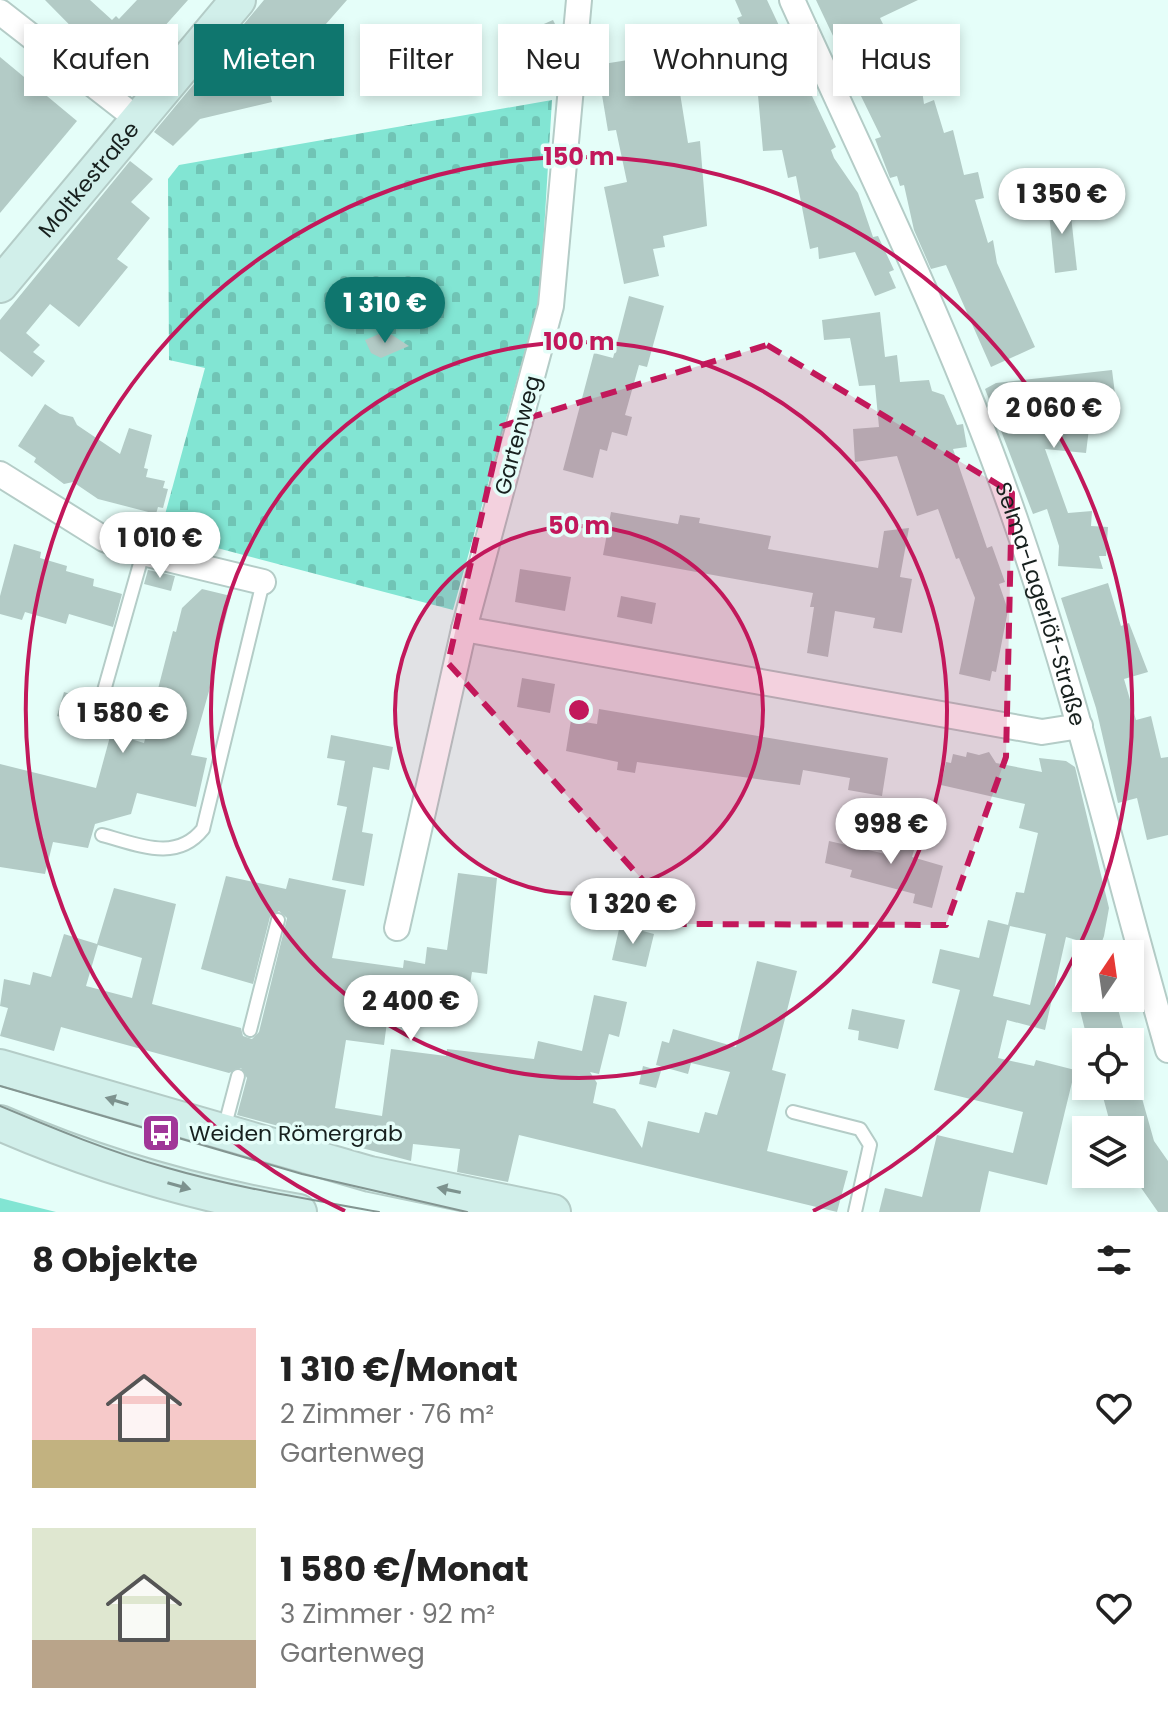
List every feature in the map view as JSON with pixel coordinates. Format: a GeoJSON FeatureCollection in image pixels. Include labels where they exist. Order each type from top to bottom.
{"type":"FeatureCollection","features":[{"type":"Feature","properties":{"kind":"main road","name":"Moltkestraße"},"geometry":{"type":"LineString","coordinates":[[0,285],[136,118],[238,0]]}},
{"type":"Feature","properties":{"kind":"main road"},"geometry":{"type":"LineString","coordinates":[[0,1067],[370,1174],[553,1212]]}},
{"type":"Feature","properties":{"kind":"main road"},"geometry":{"type":"LineString","coordinates":[[0,1123],[160,1181],[299,1212]]}},
{"type":"Feature","properties":{"kind":"street","name":"Gartenweg"},"geometry":{"type":"LineString","coordinates":[[397,928],[464,629],[551,306],[579,0]]}},
{"type":"Feature","properties":{"kind":"street","name":"Selma-Lagerlöf-Straße"},"geometry":{"type":"LineString","coordinates":[[792,0],[982,430],[1019,529],[1080,726],[1168,1050]]}},
{"type":"Feature","properties":{"kind":"street"},"geometry":{"type":"LineString","coordinates":[[0,12],[136,118]]}},
{"type":"Feature","properties":{"kind":"street"},"geometry":{"type":"LineString","coordinates":[[0,474],[104,539],[143,553],[263,582]]}},
{"type":"Feature","properties":{"kind":"street"},"geometry":{"type":"LineString","coordinates":[[464,629],[1042,732],[1080,726]]}},
{"type":"Feature","properties":{"kind":"lane"},"geometry":{"type":"LineString","coordinates":[[96,719],[143,553]]}},
{"type":"Feature","properties":{"kind":"lane"},"geometry":{"type":"LineString","coordinates":[[102,835],[165,851],[193,842],[203,829],[263,582]]}},
{"type":"Feature","properties":{"kind":"lane"},"geometry":{"type":"LineString","coordinates":[[250,1030],[278,920]]}},
{"type":"Feature","properties":{"kind":"lane"},"geometry":{"type":"LineString","coordinates":[[224,1132],[238,1076]]}},
{"type":"Feature","properties":{"kind":"lane"},"geometry":{"type":"LineString","coordinates":[[793,1112],[860,1129],[866,1135],[870,1145],[855,1212]]}},
{"type":"Feature","properties":{"kind":"highlighted area"},"geometry":{"type":"Polygon","coordinates":[[[767,345],[1012,493],[1006,757],[946,925],[682,924],[448,663],[502,426],[767,345]]]}},
{"type":"Feature","properties":{"kind":"green space"},"geometry":{"type":"Polygon","coordinates":[[[552,100],[540,297],[453,610],[160,533],[205,368],[169,360],[168,179],[179,165],[552,100]]]}},
{"type":"Feature","properties":{"kind":"green space"},"geometry":{"type":"Polygon","coordinates":[[[0,1198],[56,1212],[0,1212],[0,1198]]]}},
{"type":"Feature","properties":{"kind":"building"},"geometry":{"type":"Polygon","coordinates":[[[45,0],[90,0],[112,20],[116,16],[119,19],[137,0],[188,0],[167,24],[69,24],[45,0]]]}},
{"type":"Feature","properties":{"kind":"building"},"geometry":{"type":"Polygon","coordinates":[[[264,0],[347,0],[326,24],[244,24],[264,0]]]}},
{"type":"Feature","properties":{"kind":"building"},"geometry":{"type":"Polygon","coordinates":[[[735,0],[767,0],[778,24],[740,24],[737,18],[742,16],[735,0]]]}},
{"type":"Feature","properties":{"kind":"building"},"geometry":{"type":"Polygon","coordinates":[[[816,0],[918,0],[880,18],[883,24],[833,24],[833,36],[816,0]]]}},
{"type":"Feature","properties":{"kind":"building"},"geometry":{"type":"Polygon","coordinates":[[[0,57],[24,77],[24,96],[47,96],[77,121],[0,213],[0,57]]]}},
{"type":"Feature","properties":{"kind":"building"},"geometry":{"type":"Polygon","coordinates":[[[625,60],[625,96],[680,96],[688,143],[700,141],[707,226],[663,236],[665,247],[653,249],[659,276],[624,284],[604,187],[627,182],[616,130],[608,131],[602,96],[609,96],[609,63],[625,60]]]}},
{"type":"Feature","properties":{"kind":"building"},"geometry":{"type":"Polygon","coordinates":[[[194,84],[194,96],[270,96],[272,102],[200,119],[173,146],[154,132],[194,84]]]}},
{"type":"Feature","properties":{"kind":"building"},"geometry":{"type":"Polygon","coordinates":[[[758,96],[812,96],[836,147],[831,150],[834,158],[858,193],[873,237],[878,236],[894,270],[889,272],[896,288],[875,296],[855,252],[819,259],[818,247],[810,249],[796,176],[788,178],[782,150],[763,151],[758,96]]]}},
{"type":"Feature","properties":{"kind":"building"},"geometry":{"type":"Polygon","coordinates":[[[861,96],[923,96],[924,104],[934,100],[944,133],[953,130],[964,175],[978,172],[984,198],[975,200],[988,243],[993,240],[997,263],[1035,347],[991,367],[946,265],[931,269],[914,230],[904,185],[900,186],[897,176],[890,178],[875,139],[881,137],[861,96]]]}},
{"type":"Feature","properties":{"kind":"building"},"geometry":{"type":"Polygon","coordinates":[[[130,161],[153,179],[131,202],[150,218],[117,259],[128,267],[79,327],[50,304],[26,333],[40,345],[33,352],[45,361],[32,377],[0,351],[0,320],[130,161]]]}},
{"type":"Feature","properties":{"kind":"building"},"geometry":{"type":"Polygon","coordinates":[[[1069,198],[1077,270],[1055,273],[1048,203],[1069,198]]]}},
{"type":"Feature","properties":{"kind":"building"},"geometry":{"type":"Polygon","coordinates":[[[629,296],[664,306],[647,367],[639,365],[625,415],[632,417],[627,436],[612,432],[607,451],[600,449],[593,478],[563,470],[594,353],[613,358],[629,296]]]}},
{"type":"Feature","properties":{"kind":"building"},"geometry":{"type":"Polygon","coordinates":[[[880,312],[885,357],[897,355],[900,382],[929,380],[932,391],[944,395],[957,425],[963,424],[967,447],[953,449],[987,548],[992,546],[1005,582],[999,584],[1008,610],[996,672],[992,671],[990,681],[959,674],[975,598],[959,558],[956,559],[938,509],[917,516],[897,456],[855,462],[853,429],[879,427],[875,385],[859,386],[850,338],[824,340],[822,320],[880,312]]]}},
{"type":"Feature","properties":{"kind":"building"},"geometry":{"type":"Polygon","coordinates":[[[386,331],[409,346],[381,358],[371,353],[365,340],[386,331]]]}},
{"type":"Feature","properties":{"kind":"building"},"geometry":{"type":"Polygon","coordinates":[[[1112,370],[1116,402],[1092,404],[1086,453],[1045,449],[1068,513],[1092,511],[1091,526],[1108,527],[1106,556],[1099,556],[1103,569],[1058,566],[1059,546],[1047,509],[1033,514],[985,389],[996,383],[1112,370]]]}},
{"type":"Feature","properties":{"kind":"building"},"geometry":{"type":"Polygon","coordinates":[[[45,404],[60,414],[73,417],[77,425],[120,454],[129,428],[152,435],[144,468],[148,469],[146,477],[165,481],[163,488],[168,489],[163,508],[158,507],[156,514],[98,499],[73,482],[64,484],[34,462],[36,458],[18,446],[45,404]]]}},
{"type":"Feature","properties":{"kind":"building"},"geometry":{"type":"Polygon","coordinates":[[[611,512],[678,524],[680,515],[700,518],[699,523],[771,536],[768,549],[878,568],[884,531],[909,528],[900,577],[912,579],[902,633],[873,628],[875,618],[835,611],[828,657],[807,653],[813,593],[603,555],[611,512]]]}},
{"type":"Feature","properties":{"kind":"building"},"geometry":{"type":"Polygon","coordinates":[[[14,544],[41,552],[40,558],[67,566],[66,571],[94,579],[93,586],[122,594],[113,627],[69,614],[66,624],[25,612],[22,620],[0,614],[0,596],[14,544]]]}},
{"type":"Feature","properties":{"kind":"building"},"geometry":{"type":"Polygon","coordinates":[[[520,569],[571,577],[565,611],[515,602],[520,569]]]}},
{"type":"Feature","properties":{"kind":"building"},"geometry":{"type":"Polygon","coordinates":[[[148,570],[175,576],[171,591],[144,584],[148,570]]]}},
{"type":"Feature","properties":{"kind":"building"},"geometry":{"type":"Polygon","coordinates":[[[1108,583],[1121,626],[1129,623],[1148,672],[1124,679],[1136,720],[1151,716],[1161,758],[1168,757],[1168,835],[1147,840],[1137,798],[1118,803],[1096,708],[1061,598],[1108,583]]]}},
{"type":"Feature","properties":{"kind":"building"},"geometry":{"type":"Polygon","coordinates":[[[202,589],[231,596],[219,644],[216,644],[213,677],[191,755],[207,758],[196,807],[137,793],[131,814],[95,824],[88,848],[53,842],[45,874],[0,867],[0,764],[96,788],[111,733],[144,743],[173,631],[176,632],[182,608],[202,589]]]}},
{"type":"Feature","properties":{"kind":"building"},"geometry":{"type":"Polygon","coordinates":[[[621,596],[656,603],[652,624],[617,617],[621,596]]]}},
{"type":"Feature","properties":{"kind":"building"},"geometry":{"type":"Polygon","coordinates":[[[522,678],[555,684],[550,713],[517,707],[522,678]]]}},
{"type":"Feature","properties":{"kind":"building"},"geometry":{"type":"Polygon","coordinates":[[[64,692],[86,699],[80,723],[57,716],[64,692]]]}},
{"type":"Feature","properties":{"kind":"building"},"geometry":{"type":"Polygon","coordinates":[[[599,709],[888,758],[882,796],[848,790],[850,778],[803,770],[800,785],[637,762],[635,773],[617,770],[618,762],[566,751],[571,720],[597,724],[599,709]]]}},
{"type":"Feature","properties":{"kind":"building"},"geometry":{"type":"Polygon","coordinates":[[[331,735],[393,747],[389,770],[373,767],[362,832],[373,834],[364,886],[332,880],[347,807],[337,805],[345,761],[327,758],[331,735]]]}},
{"type":"Feature","properties":{"kind":"building"},"geometry":{"type":"Polygon","coordinates":[[[967,752],[979,755],[989,752],[996,763],[1042,772],[1039,758],[1066,761],[1075,767],[1109,908],[1103,940],[1066,937],[1045,1030],[1007,1020],[998,1058],[1034,1066],[1036,1060],[1072,1069],[1072,1082],[1047,1185],[989,1171],[980,1212],[879,1212],[885,1188],[922,1197],[937,1135],[1013,1153],[1023,1112],[934,1090],[960,990],[932,983],[940,949],[979,958],[988,920],[1008,925],[1016,892],[1024,893],[1038,833],[1019,828],[1025,804],[941,785],[946,762],[951,763],[953,754],[966,757],[967,752]],[[1010,926],[993,996],[1030,1005],[1046,934],[1010,926]]]}},
{"type":"Feature","properties":{"kind":"building"},"geometry":{"type":"Polygon","coordinates":[[[899,824],[920,830],[912,857],[943,866],[932,908],[913,903],[915,894],[850,877],[852,870],[825,863],[829,841],[890,855],[899,824]]]}},
{"type":"Feature","properties":{"kind":"building"},"geometry":{"type":"Polygon","coordinates":[[[458,873],[497,878],[487,974],[472,972],[469,991],[423,985],[420,1010],[389,1006],[384,1045],[346,1040],[335,1108],[382,1116],[391,1049],[446,1056],[447,1049],[534,1059],[538,1041],[582,1051],[594,995],[627,1002],[619,1037],[609,1034],[599,1074],[590,1072],[597,1083],[593,1103],[615,1109],[642,1148],[648,1121],[699,1133],[705,1112],[717,1115],[730,1072],[691,1063],[688,1074],[656,1065],[662,1041],[669,1043],[673,1029],[736,1047],[757,961],[797,971],[772,1070],[786,1074],[767,1151],[848,1171],[837,1212],[519,1135],[508,1182],[457,1172],[460,1149],[413,1144],[411,1161],[237,1115],[247,1078],[241,1068],[229,1073],[61,1027],[54,1051],[0,1036],[8,1008],[0,1006],[4,979],[30,985],[33,972],[51,977],[64,934],[97,944],[114,888],[176,904],[152,1004],[241,1028],[243,1036],[252,1039],[259,1032],[287,918],[279,911],[270,917],[253,984],[201,969],[226,876],[286,889],[289,878],[346,890],[332,958],[403,968],[404,960],[425,964],[427,947],[447,950],[458,873]],[[98,945],[86,986],[132,998],[142,958],[98,945]]]}},
{"type":"Feature","properties":{"kind":"building"},"geometry":{"type":"Polygon","coordinates":[[[620,925],[654,934],[646,967],[612,960],[620,925]]]}},
{"type":"Feature","properties":{"kind":"building"},"geometry":{"type":"Polygon","coordinates":[[[852,1009],[905,1020],[898,1049],[858,1040],[859,1031],[848,1029],[852,1009]]]}},
{"type":"Feature","properties":{"kind":"building"},"geometry":{"type":"Polygon","coordinates":[[[1080,1012],[1119,1012],[1123,1028],[1084,1028],[1080,1012]]]}},
{"type":"Feature","properties":{"kind":"building"},"geometry":{"type":"Polygon","coordinates":[[[643,1066],[661,1071],[656,1088],[639,1084],[643,1066]]]}},
{"type":"Feature","properties":{"kind":"building"},"geometry":{"type":"Polygon","coordinates":[[[1104,1100],[1142,1100],[1154,1141],[1168,1161],[1168,1212],[1158,1212],[1141,1188],[1144,1188],[1144,1116],[1108,1116],[1104,1100]]]}},
{"type":"Feature","properties":{"kind":"tram line"},"geometry":{"type":"LineString","coordinates":[[0,1086],[302,1174],[467,1212]]}},
{"type":"Feature","properties":{"kind":"tram line"},"geometry":{"type":"LineString","coordinates":[[0,1106],[62,1132],[168,1168],[247,1187],[379,1212]]}},
{"type":"Feature","properties":{"kind":"place","name":"Weiden Römergrab"},"geometry":{"type":"Point","coordinates":[161,1133]}}]}
